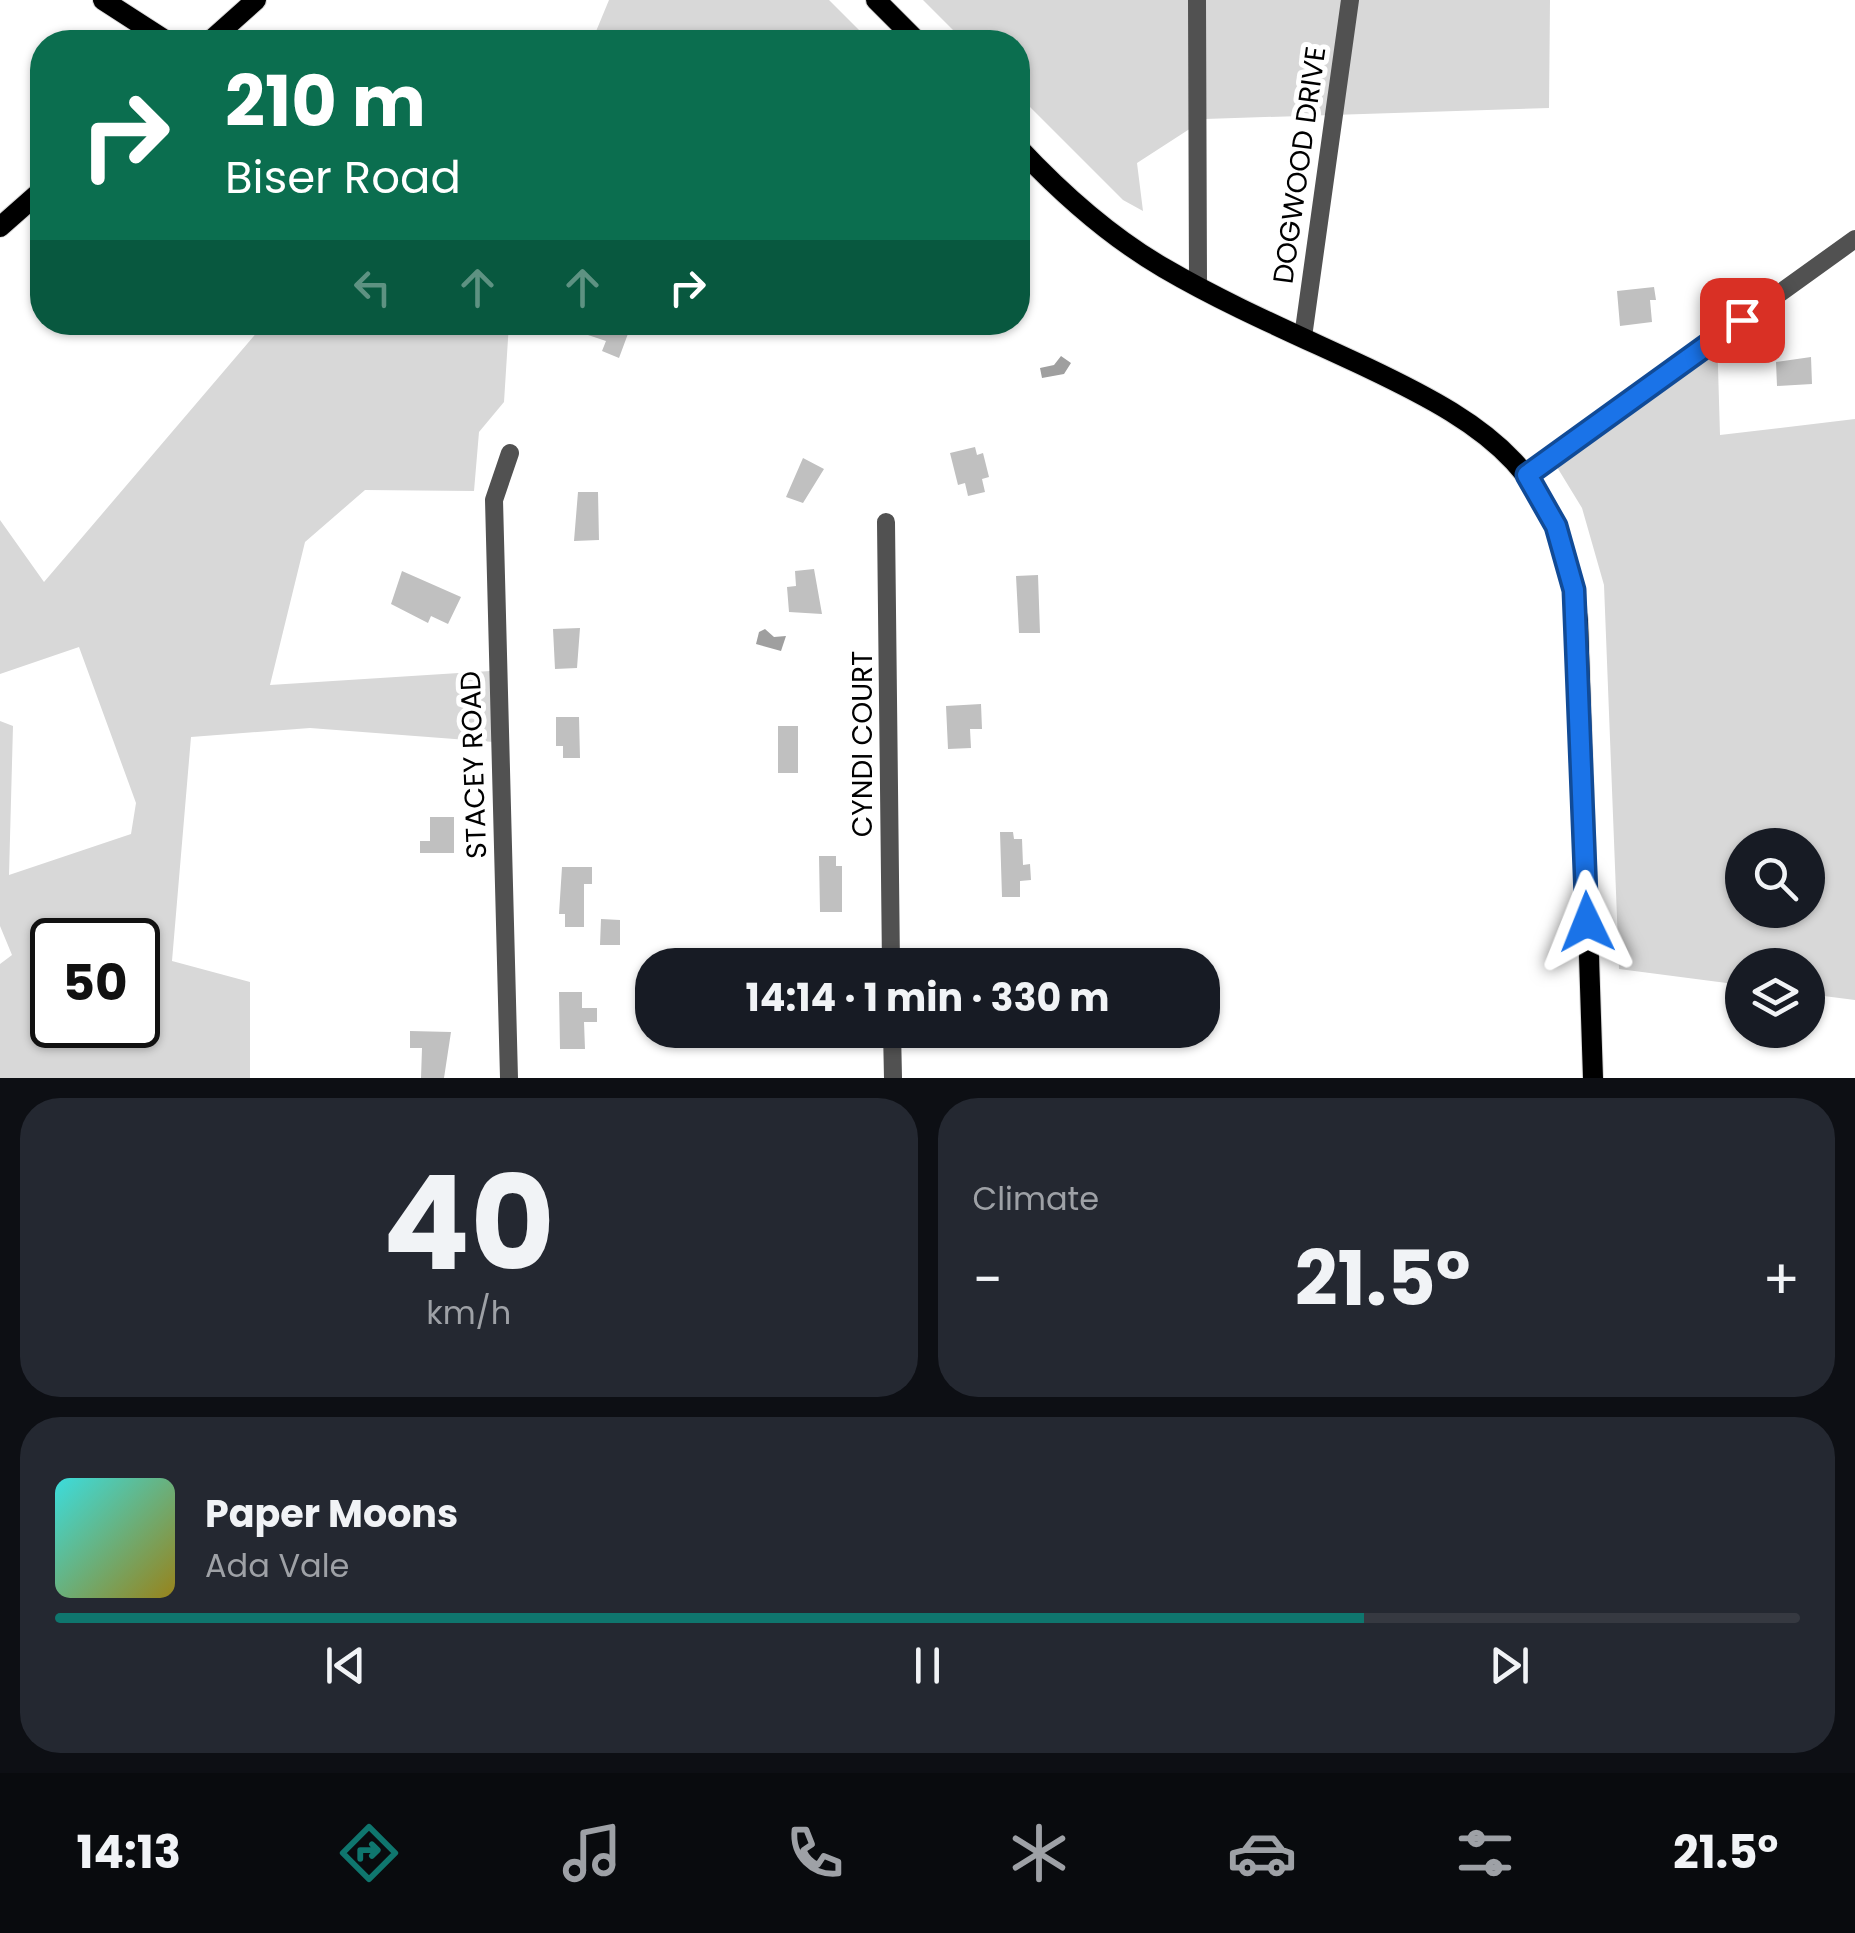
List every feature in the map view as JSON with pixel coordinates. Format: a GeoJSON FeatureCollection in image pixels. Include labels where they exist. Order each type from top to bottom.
{"type":"FeatureCollection","features":[{"type":"Feature","properties":{"kind":"main road"},"geometry":{"type":"LineString","coordinates":[[103,0],[149,30]]}},
{"type":"Feature","properties":{"kind":"main road"},"geometry":{"type":"LineString","coordinates":[[222,30],[256,0]]}},
{"type":"Feature","properties":{"kind":"main road"},"geometry":{"type":"LineString","coordinates":[[876,0],[906,30]]}},
{"type":"Feature","properties":{"kind":"main road"},"geometry":{"type":"LineString","coordinates":[[1030,159],[1108,230],[1198,284],[1479,426],[1527,475],[1556,526],[1574,590],[1593,1078]]}},
{"type":"Feature","properties":{"kind":"main road"},"geometry":{"type":"LineString","coordinates":[[0,226],[30,200]]}},
{"type":"Feature","properties":{"kind":"street"},"geometry":{"type":"LineString","coordinates":[[1196,0],[1198,284]]}},
{"type":"Feature","properties":{"kind":"street","name":"DOGWOOD DRIVE"},"geometry":{"type":"LineString","coordinates":[[1303,337],[1350,0]]}},
{"type":"Feature","properties":{"kind":"street"},"geometry":{"type":"LineString","coordinates":[[1527,475],[1855,240]]}},
{"type":"Feature","properties":{"kind":"street","name":"STACEY ROAD"},"geometry":{"type":"LineString","coordinates":[[509,1078],[494,500],[510,453]]}},
{"type":"Feature","properties":{"kind":"street","name":"CYNDI COURT"},"geometry":{"type":"LineString","coordinates":[[886,522],[891,948]]}},
{"type":"Feature","properties":{"kind":"street"},"geometry":{"type":"LineString","coordinates":[[892,1048],[893,1078]]}},
{"type":"Feature","properties":{"kind":"shaded area"},"geometry":{"type":"Polygon","coordinates":[[[609,0],[829,0],[859,30],[597,30],[609,0]]]}},
{"type":"Feature","properties":{"kind":"shaded area"},"geometry":{"type":"Polygon","coordinates":[[[923,0],[1550,0],[1549,108],[1205,119],[1137,163],[1143,211],[1123,200],[1030,107],[1030,30],[953,30],[923,0]]]}},
{"type":"Feature","properties":{"kind":"shaded area"},"geometry":{"type":"Polygon","coordinates":[[[1717,334],[1720,435],[1855,419],[1855,1000],[1825,996],[1825,948],[1725,948],[1725,983],[1619,969],[1604,585],[1582,508],[1549,454],[1717,334]]]}},
{"type":"Feature","properties":{"kind":"shaded area"},"geometry":{"type":"Polygon","coordinates":[[[255,335],[508,335],[504,402],[479,432],[474,491],[365,490],[305,542],[270,685],[506,670],[507,743],[310,728],[191,737],[172,961],[250,982],[250,1078],[0,1078],[0,964],[12,955],[0,926],[0,721],[13,726],[9,875],[131,834],[136,803],[79,647],[0,674],[0,520],[44,582],[255,335]]]}},
{"type":"Feature","properties":{"kind":"shaded area"},"geometry":{"type":"Polygon","coordinates":[[[1061,356],[1071,363],[1064,374],[1042,378],[1040,368],[1054,365],[1061,356]]]}},
{"type":"Feature","properties":{"kind":"shaded area"},"geometry":{"type":"Polygon","coordinates":[[[765,629],[774,637],[786,636],[781,651],[756,644],[759,632],[765,629]]]}},
{"type":"Feature","properties":{"kind":"building"},"geometry":{"type":"Polygon","coordinates":[[[1654,287],[1656,300],[1650,300],[1652,322],[1620,326],[1617,291],[1654,287]]]}},
{"type":"Feature","properties":{"kind":"building"},"geometry":{"type":"Polygon","coordinates":[[[588,335],[628,335],[619,358],[602,351],[606,341],[588,335]]]}},
{"type":"Feature","properties":{"kind":"building"},"geometry":{"type":"Polygon","coordinates":[[[1811,357],[1812,384],[1777,386],[1776,362],[1811,357]]]}},
{"type":"Feature","properties":{"kind":"building"},"geometry":{"type":"Polygon","coordinates":[[[975,447],[977,455],[983,453],[989,477],[982,479],[985,492],[968,496],[965,483],[958,485],[950,453],[975,447]]]}},
{"type":"Feature","properties":{"kind":"building"},"geometry":{"type":"Polygon","coordinates":[[[803,458],[824,469],[803,503],[786,497],[803,458]]]}},
{"type":"Feature","properties":{"kind":"building"},"geometry":{"type":"Polygon","coordinates":[[[578,492],[598,492],[599,540],[574,541],[578,492]]]}},
{"type":"Feature","properties":{"kind":"building"},"geometry":{"type":"Polygon","coordinates":[[[814,569],[822,614],[789,612],[787,587],[796,586],[795,571],[814,569]]]}},
{"type":"Feature","properties":{"kind":"building"},"geometry":{"type":"Polygon","coordinates":[[[402,571],[461,597],[448,624],[431,616],[428,623],[391,604],[402,571]]]}},
{"type":"Feature","properties":{"kind":"building"},"geometry":{"type":"Polygon","coordinates":[[[1038,575],[1040,633],[1019,633],[1016,576],[1038,575]]]}},
{"type":"Feature","properties":{"kind":"building"},"geometry":{"type":"Polygon","coordinates":[[[580,628],[577,668],[555,669],[553,629],[580,628]]]}},
{"type":"Feature","properties":{"kind":"building"},"geometry":{"type":"Polygon","coordinates":[[[981,704],[982,729],[970,729],[971,748],[948,749],[946,706],[981,704]]]}},
{"type":"Feature","properties":{"kind":"building"},"geometry":{"type":"Polygon","coordinates":[[[556,717],[579,717],[580,758],[563,758],[563,746],[556,746],[556,717]]]}},
{"type":"Feature","properties":{"kind":"building"},"geometry":{"type":"Polygon","coordinates":[[[778,726],[798,726],[798,773],[778,773],[778,726]]]}},
{"type":"Feature","properties":{"kind":"building"},"geometry":{"type":"Polygon","coordinates":[[[430,817],[454,817],[454,853],[420,853],[420,841],[430,841],[430,817]]]}},
{"type":"Feature","properties":{"kind":"building"},"geometry":{"type":"Polygon","coordinates":[[[1000,832],[1013,832],[1014,839],[1022,839],[1023,865],[1030,864],[1031,880],[1020,881],[1020,897],[1002,897],[1000,832]]]}},
{"type":"Feature","properties":{"kind":"building"},"geometry":{"type":"Polygon","coordinates":[[[819,856],[836,856],[836,866],[842,866],[842,912],[820,912],[819,856]]]}},
{"type":"Feature","properties":{"kind":"building"},"geometry":{"type":"Polygon","coordinates":[[[562,867],[592,867],[592,884],[584,884],[584,927],[565,927],[565,914],[559,914],[562,867]]]}},
{"type":"Feature","properties":{"kind":"building"},"geometry":{"type":"Polygon","coordinates":[[[601,919],[620,920],[620,945],[600,945],[601,919]]]}},
{"type":"Feature","properties":{"kind":"building"},"geometry":{"type":"Polygon","coordinates":[[[559,992],[582,992],[582,1008],[597,1008],[597,1022],[584,1022],[585,1049],[560,1049],[559,992]]]}},
{"type":"Feature","properties":{"kind":"building"},"geometry":{"type":"Polygon","coordinates":[[[410,1031],[451,1032],[444,1078],[421,1078],[422,1048],[410,1048],[410,1031]]]}},
{"type":"Feature","properties":{"kind":"route"},"geometry":{"type":"LineString","coordinates":[[1587,922],[1574,590],[1556,526],[1527,475],[1742,320]]}}]}
